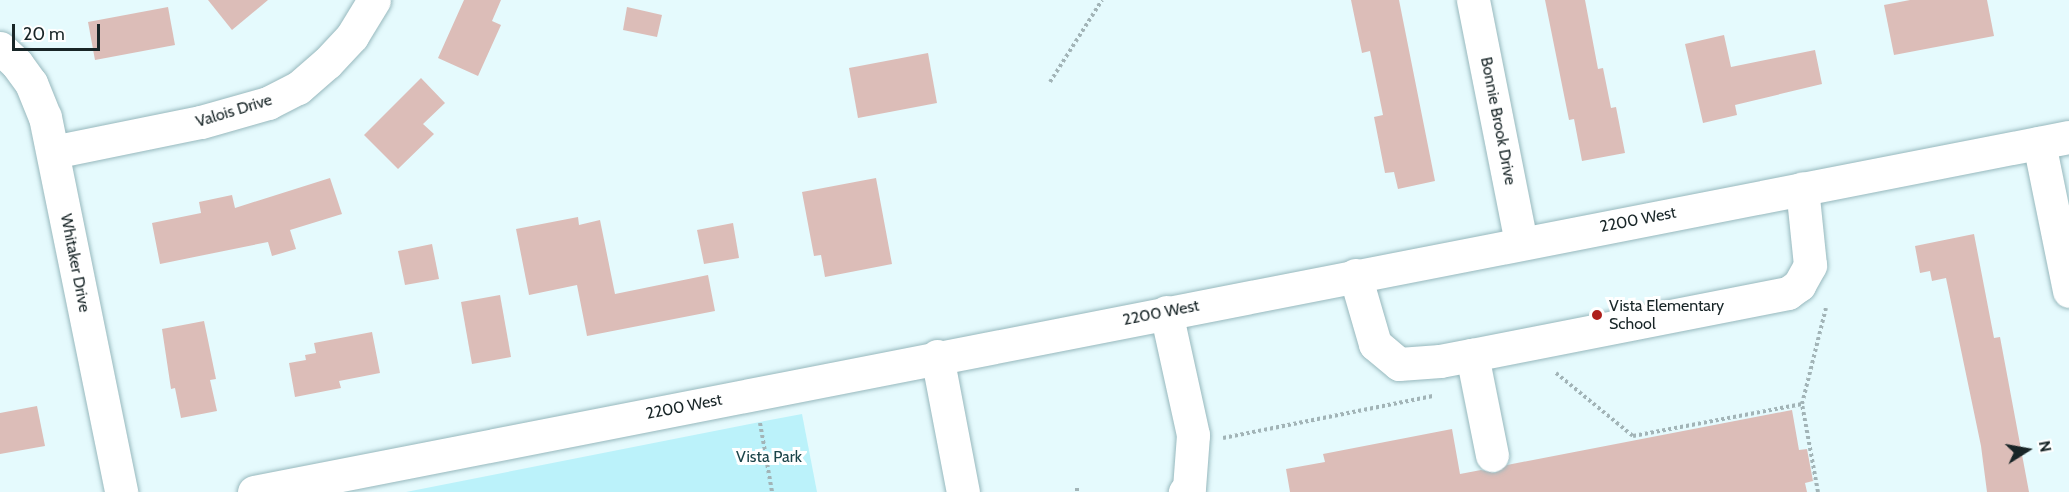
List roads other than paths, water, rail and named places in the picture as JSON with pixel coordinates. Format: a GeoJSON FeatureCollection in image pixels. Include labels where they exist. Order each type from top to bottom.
{"type":"FeatureCollection","features":[{"type":"Feature","properties":{"kind":"street","name":"Valois Drive"},"geometry":{"type":"LineString","coordinates":[[53,152],[201,122],[268,103],[298,88],[327,63],[352,36],[374,0]]}},
{"type":"Feature","properties":{"kind":"street","name":"Bonnie Brook Drive"},"geometry":{"type":"LineString","coordinates":[[1473,0],[1521,243]]}},
{"type":"Feature","properties":{"kind":"street","name":"Whitaker Drive"},"geometry":{"type":"LineString","coordinates":[[0,48],[17,64],[31,83],[45,117],[121,492]]}},
{"type":"Feature","properties":{"kind":"street","name":"2200 West"},"geometry":{"type":"LineString","coordinates":[[254,492],[937,356],[2054,140]]}},
{"type":"Feature","properties":{"kind":"street"},"geometry":{"type":"LineString","coordinates":[[2054,140],[2069,291]]}},
{"type":"Feature","properties":{"kind":"street"},"geometry":{"type":"LineString","coordinates":[[1355,275],[1375,344],[1399,364],[1440,361],[1472,355],[1788,293],[1799,285],[1810,265],[1802,188]]}},
{"type":"Feature","properties":{"kind":"street"},"geometry":{"type":"LineString","coordinates":[[1166,312],[1193,435],[1189,488],[1185,492]]}},
{"type":"Feature","properties":{"kind":"street"},"geometry":{"type":"LineString","coordinates":[[1472,355],[1492,455]]}},
{"type":"Feature","properties":{"kind":"street"},"geometry":{"type":"LineString","coordinates":[[937,356],[963,492]]}},
{"type":"Feature","properties":{"kind":"place","name":"Vista Elementary School"},"geometry":{"type":"Point","coordinates":[1597,315]}},
{"type":"Feature","properties":{"kind":"park label","name":"Vista Park"},"geometry":{"type":"Point","coordinates":[769,457]}}]}
